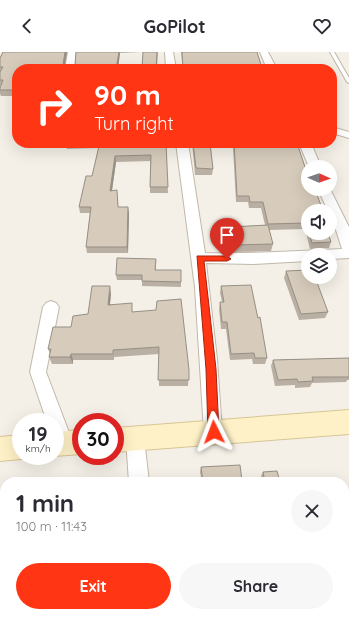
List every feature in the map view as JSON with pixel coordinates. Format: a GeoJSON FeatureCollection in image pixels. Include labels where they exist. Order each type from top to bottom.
{"type":"FeatureCollection","features":[{"type":"Feature","properties":{"kind":"street"},"geometry":{"type":"LineString","coordinates":[[71,64],[72,52]]}},
{"type":"Feature","properties":{"kind":"street"},"geometry":{"type":"LineString","coordinates":[[169,52],[170,64]]}},
{"type":"Feature","properties":{"kind":"street"},"geometry":{"type":"LineString","coordinates":[[264,52],[270,64]]}},
{"type":"Feature","properties":{"kind":"street"},"geometry":{"type":"LineString","coordinates":[[337,131],[349,135]]}},
{"type":"Feature","properties":{"kind":"street"},"geometry":{"type":"LineString","coordinates":[[183,148],[200,258],[211,369],[214,432]]}},
{"type":"Feature","properties":{"kind":"street"},"geometry":{"type":"LineString","coordinates":[[307,148],[312,160]]}},
{"type":"Feature","properties":{"kind":"street"},"geometry":{"type":"LineString","coordinates":[[327,196],[341,222],[349,248]]}},
{"type":"Feature","properties":{"kind":"street"},"geometry":{"type":"LineString","coordinates":[[337,254],[349,253]]}},
{"type":"Feature","properties":{"kind":"street"},"geometry":{"type":"LineString","coordinates":[[200,258],[253,259],[301,256]]}},
{"type":"Feature","properties":{"kind":"street"},"geometry":{"type":"LineString","coordinates":[[51,307],[38,372],[67,443]]}},
{"type":"Feature","properties":{"kind":"street"},"geometry":{"type":"LineString","coordinates":[[137,477],[125,439],[349,423]]}},
{"type":"Feature","properties":{"kind":"street"},"geometry":{"type":"LineString","coordinates":[[0,449],[12,448]]}},
{"type":"Feature","properties":{"kind":"lane"},"geometry":{"type":"LineString","coordinates":[[332,52],[349,82]]}},
{"type":"Feature","properties":{"kind":"building"},"geometry":{"type":"Polygon","coordinates":[[[3,52],[65,52],[63,64],[12,64],[12,90],[0,90],[3,80],[0,80],[0,72],[3,67],[0,67],[0,58],[3,52]]]}},
{"type":"Feature","properties":{"kind":"building"},"geometry":{"type":"Polygon","coordinates":[[[76,52],[119,52],[117,64],[75,64],[76,52]]]}},
{"type":"Feature","properties":{"kind":"building"},"geometry":{"type":"Polygon","coordinates":[[[143,52],[157,52],[156,64],[142,64],[143,52]]]}},
{"type":"Feature","properties":{"kind":"building"},"geometry":{"type":"Polygon","coordinates":[[[182,52],[257,52],[261,64],[183,64],[182,52]]]}},
{"type":"Feature","properties":{"kind":"building"},"geometry":{"type":"Polygon","coordinates":[[[99,148],[166,148],[168,187],[150,187],[151,155],[115,156],[110,191],[117,190],[118,207],[128,207],[127,247],[86,247],[91,207],[79,207],[86,176],[92,176],[99,148]]]}},
{"type":"Feature","properties":{"kind":"building"},"geometry":{"type":"Polygon","coordinates":[[[194,148],[211,148],[213,169],[196,168],[194,148]]]}},
{"type":"Feature","properties":{"kind":"building"},"geometry":{"type":"Polygon","coordinates":[[[234,148],[299,148],[303,160],[301,160],[301,196],[318,196],[320,204],[301,204],[301,223],[268,224],[263,202],[250,202],[249,196],[237,196],[234,148]]]}},
{"type":"Feature","properties":{"kind":"building"},"geometry":{"type":"Polygon","coordinates":[[[268,225],[273,244],[234,245],[230,227],[268,225]]]}},
{"type":"Feature","properties":{"kind":"building"},"geometry":{"type":"Polygon","coordinates":[[[311,240],[330,240],[331,242],[312,243],[311,240]]]}},
{"type":"Feature","properties":{"kind":"building"},"geometry":{"type":"Polygon","coordinates":[[[117,258],[156,259],[155,270],[181,270],[181,282],[142,281],[142,275],[116,275],[117,258]]]}},
{"type":"Feature","properties":{"kind":"building"},"geometry":{"type":"Polygon","coordinates":[[[301,270],[301,284],[318,284],[328,312],[301,314],[286,271],[301,270]]]}},
{"type":"Feature","properties":{"kind":"building"},"geometry":{"type":"Polygon","coordinates":[[[251,285],[258,318],[260,317],[267,358],[255,358],[254,353],[231,354],[227,322],[222,322],[220,302],[224,302],[221,286],[251,285]]]}},
{"type":"Feature","properties":{"kind":"building"},"geometry":{"type":"Polygon","coordinates":[[[92,286],[110,286],[108,305],[132,303],[132,312],[156,310],[157,301],[181,299],[189,380],[158,380],[159,347],[113,350],[113,354],[71,354],[70,357],[49,357],[51,349],[48,349],[53,327],[71,327],[73,316],[88,314],[92,286]]]}},
{"type":"Feature","properties":{"kind":"building"},"geometry":{"type":"Polygon","coordinates":[[[349,358],[349,377],[312,377],[313,381],[298,382],[297,379],[278,380],[273,360],[349,358]]]}},
{"type":"Feature","properties":{"kind":"building"},"geometry":{"type":"Polygon","coordinates":[[[240,465],[242,477],[202,477],[201,467],[240,465]]]}},
{"type":"Feature","properties":{"kind":"building"},"geometry":{"type":"Polygon","coordinates":[[[277,471],[279,477],[264,477],[263,472],[277,471]]]}},
{"type":"Feature","properties":{"kind":"route"},"geometry":{"type":"LineString","coordinates":[[214,432],[211,369],[200,258],[227,259]]}}]}
